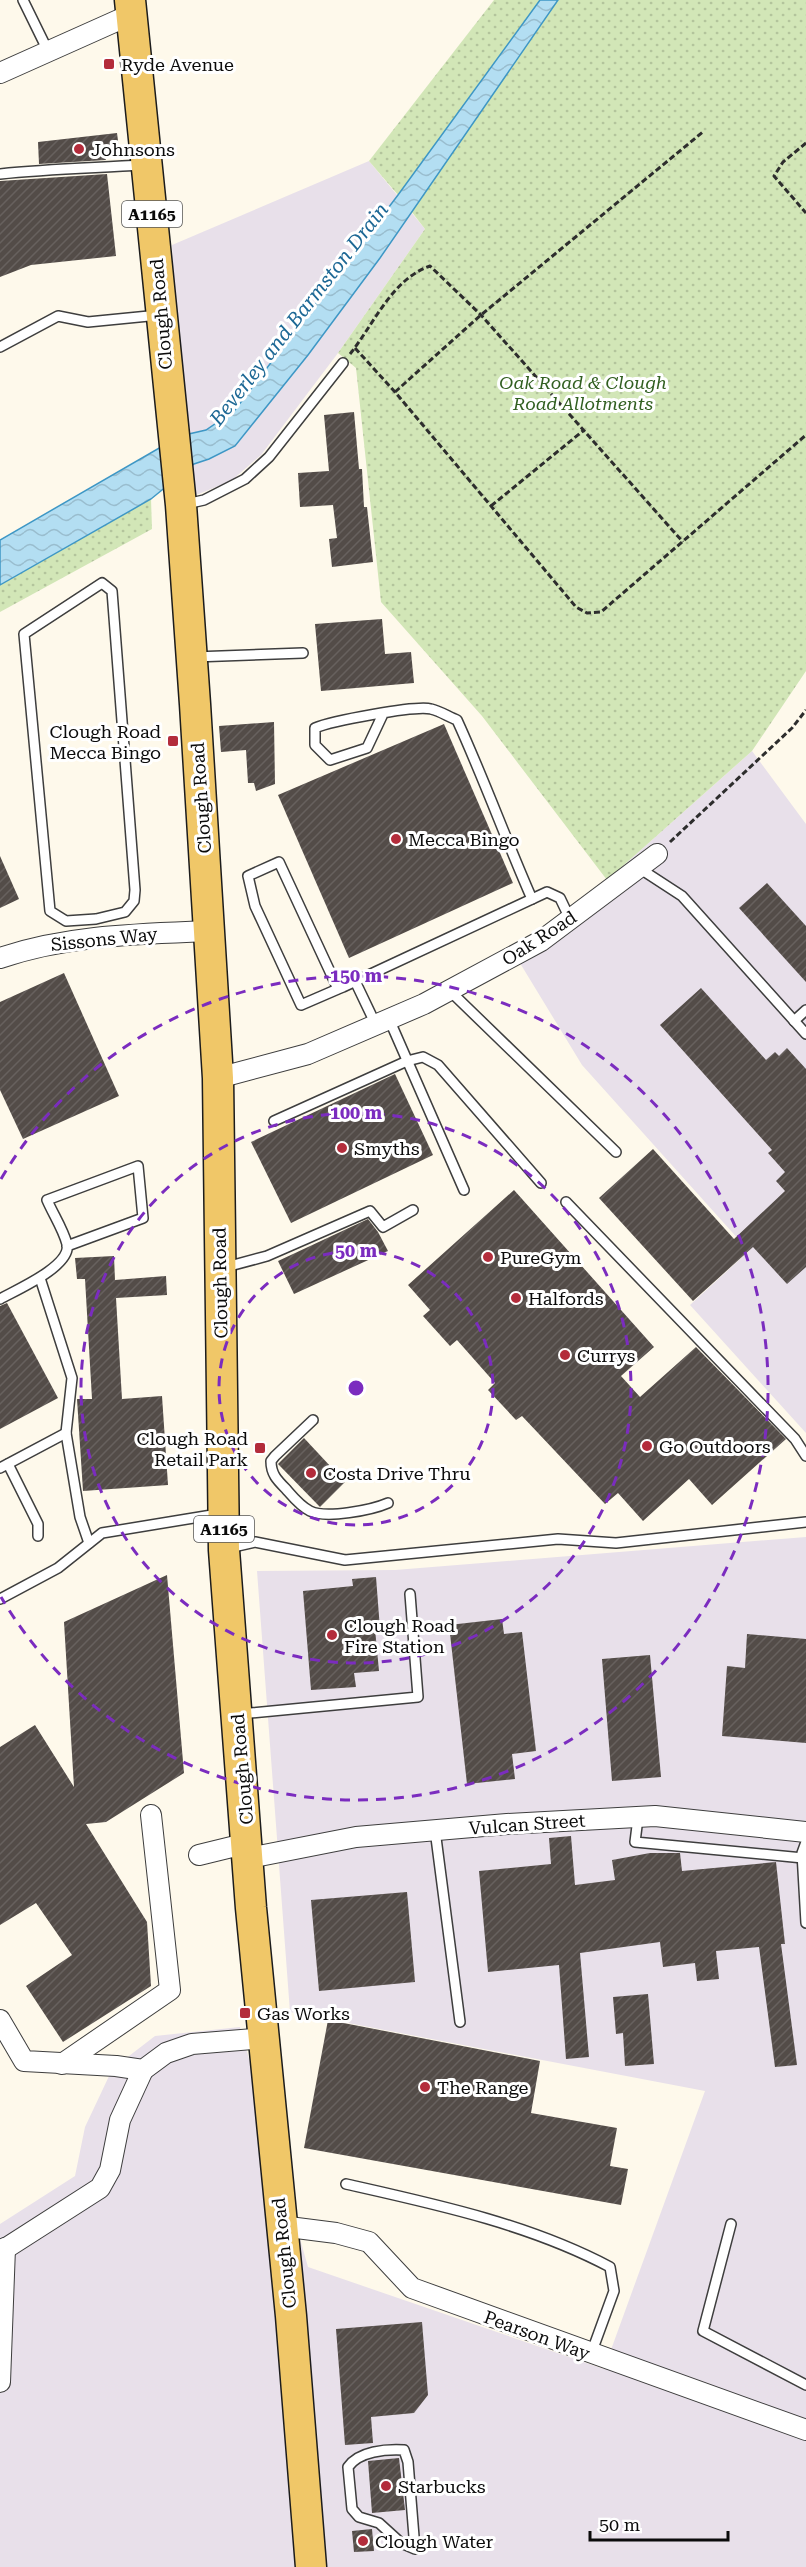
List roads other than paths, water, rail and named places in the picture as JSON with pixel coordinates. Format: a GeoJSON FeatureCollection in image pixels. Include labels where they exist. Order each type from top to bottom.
{"type":"FeatureCollection","features":[{"type":"Feature","properties":{"kind":"main road","name":"Clough Road"},"geometry":{"type":"LineString","coordinates":[[131,7],[180,496],[218,1078],[224,1550],[311,2567]]}},
{"type":"Feature","properties":{"kind":"street"},"geometry":{"type":"LineString","coordinates":[[0,73],[48,51],[131,7]]}},
{"type":"Feature","properties":{"kind":"street","name":"Oak Road"},"geometry":{"type":"LineString","coordinates":[[218,1078],[308,1054],[450,990],[541,941],[657,854]]}},
{"type":"Feature","properties":{"kind":"street","name":"Sissons Way"},"geometry":{"type":"LineString","coordinates":[[0,957],[95,928],[209,931]]}},
{"type":"Feature","properties":{"kind":"street"},"geometry":{"type":"LineString","coordinates":[[62,2064],[170,1990],[152,1815]]}},
{"type":"Feature","properties":{"kind":"street","name":"Vulcan Street"},"geometry":{"type":"LineString","coordinates":[[199,1855],[435,1830],[655,1816],[806,1832]]}},
{"type":"Feature","properties":{"kind":"street"},"geometry":{"type":"LineString","coordinates":[[0,2020],[24,2061],[116,2066],[143,2070]]}},
{"type":"Feature","properties":{"kind":"street"},"geometry":{"type":"LineString","coordinates":[[0,2382],[3,2250],[100,2188],[110,2170],[120,2120],[143,2070],[166,2053],[192,2044],[264,2038]]}},
{"type":"Feature","properties":{"kind":"street","name":"Pearson Way"},"geometry":{"type":"LineString","coordinates":[[281,2226],[336,2233],[369,2242],[411,2288],[806,2430]]}},
{"type":"Feature","properties":{"kind":"lane"},"geometry":{"type":"LineString","coordinates":[[23,0],[48,51]]}},
{"type":"Feature","properties":{"kind":"lane"},"geometry":{"type":"LineString","coordinates":[[0,174],[147,165]]}},
{"type":"Feature","properties":{"kind":"lane"},"geometry":{"type":"LineString","coordinates":[[0,347],[58,316],[88,322],[161,315]]}},
{"type":"Feature","properties":{"kind":"lane"},"geometry":{"type":"LineString","coordinates":[[180,496],[204,500],[245,479],[269,457],[343,363]]}},
{"type":"Feature","properties":{"kind":"lane"},"geometry":{"type":"LineString","coordinates":[[102,583],[112,591],[135,890],[134,902],[125,912],[95,928],[66,921],[50,911],[24,634],[102,583]]}},
{"type":"Feature","properties":{"kind":"lane"},"geometry":{"type":"LineString","coordinates":[[192,657],[303,653]]}},
{"type":"Feature","properties":{"kind":"lane"},"geometry":{"type":"LineString","coordinates":[[383,714],[367,748],[330,760],[315,745],[315,728],[325,724],[383,714],[430,708],[457,720],[477,763],[499,825],[532,899]]}},
{"type":"Feature","properties":{"kind":"lane"},"geometry":{"type":"LineString","coordinates":[[338,989],[279,862],[248,876],[255,906],[301,1005],[338,989],[356,981],[547,892],[560,898],[570,920]]}},
{"type":"Feature","properties":{"kind":"lane"},"geometry":{"type":"LineString","coordinates":[[639,868],[682,896],[806,1034]]}},
{"type":"Feature","properties":{"kind":"lane"},"geometry":{"type":"LineString","coordinates":[[356,981],[407,1061],[464,1190]]}},
{"type":"Feature","properties":{"kind":"lane"},"geometry":{"type":"LineString","coordinates":[[450,990],[616,1152]]}},
{"type":"Feature","properties":{"kind":"lane"},"geometry":{"type":"LineString","coordinates":[[794,1021],[806,1010]]}},
{"type":"Feature","properties":{"kind":"lane"},"geometry":{"type":"LineString","coordinates":[[274,1121],[407,1061],[423,1058],[438,1065],[541,1183]]}},
{"type":"Feature","properties":{"kind":"lane"},"geometry":{"type":"LineString","coordinates":[[0,1299],[40,1278],[65,1256],[67,1246],[47,1200],[138,1166],[143,1218],[67,1246]]}},
{"type":"Feature","properties":{"kind":"lane"},"geometry":{"type":"LineString","coordinates":[[566,1202],[795,1439],[806,1456]]}},
{"type":"Feature","properties":{"kind":"lane"},"geometry":{"type":"LineString","coordinates":[[220,1269],[267,1256],[370,1211],[383,1227],[413,1210]]}},
{"type":"Feature","properties":{"kind":"lane"},"geometry":{"type":"LineString","coordinates":[[40,1278],[72,1378],[66,1433],[80,1517],[89,1543]]}},
{"type":"Feature","properties":{"kind":"lane"},"geometry":{"type":"LineString","coordinates":[[313,1420],[271,1461],[274,1477],[300,1505],[312,1512],[332,1513],[378,1507],[388,1503]]}},
{"type":"Feature","properties":{"kind":"lane"},"geometry":{"type":"LineString","coordinates":[[38,1536],[38,1524],[4,1466],[66,1433]]}},
{"type":"Feature","properties":{"kind":"lane"},"geometry":{"type":"LineString","coordinates":[[0,1599],[58,1568],[102,1533],[224,1514]]}},
{"type":"Feature","properties":{"kind":"lane"},"geometry":{"type":"LineString","coordinates":[[224,1550],[255,1542],[345,1560],[558,1539],[616,1543],[806,1522]]}},
{"type":"Feature","properties":{"kind":"lane"},"geometry":{"type":"LineString","coordinates":[[237,1714],[418,1697],[410,1594]]}},
{"type":"Feature","properties":{"kind":"lane"},"geometry":{"type":"LineString","coordinates":[[638,1818],[634,1842],[803,1858]]}},
{"type":"Feature","properties":{"kind":"lane"},"geometry":{"type":"LineString","coordinates":[[435,1830],[460,2022]]}},
{"type":"Feature","properties":{"kind":"lane"},"geometry":{"type":"LineString","coordinates":[[806,1842],[803,1858],[806,1923]]}},
{"type":"Feature","properties":{"kind":"lane"},"geometry":{"type":"LineString","coordinates":[[346,2184],[420,2201],[525,2231],[582,2252],[610,2267],[614,2291],[591,2354]]}},
{"type":"Feature","properties":{"kind":"lane"},"geometry":{"type":"LineString","coordinates":[[731,2224],[703,2331],[806,2385]]}},
{"type":"Feature","properties":{"kind":"lane"},"geometry":{"type":"LineString","coordinates":[[404,2450],[407,2454],[410,2472],[415,2549],[401,2543],[379,2523],[359,2517],[352,2509],[348,2467],[352,2461],[364,2454],[404,2450]]}},
{"type":"Feature","properties":{"kind":"water"},"geometry":{"type":"Polygon","coordinates":[[[540,0],[558,0],[380,258],[308,355],[235,446],[194,464],[151,499],[0,585],[0,540],[180,436],[206,430],[235,410],[398,195],[540,0]]]}},
{"type":"Feature","properties":{"kind":"place","name":"Ryde Avenue"},"geometry":{"type":"Point","coordinates":[109,64]}},
{"type":"Feature","properties":{"kind":"place","name":"Johnsons"},"geometry":{"type":"Point","coordinates":[79,149]}},
{"type":"Feature","properties":{"kind":"place","name":"Clough Road Mecca Bingo"},"geometry":{"type":"Point","coordinates":[173,741]}},
{"type":"Feature","properties":{"kind":"place","name":"Mecca Bingo"},"geometry":{"type":"Point","coordinates":[396,839]}},
{"type":"Feature","properties":{"kind":"place","name":"Smyths"},"geometry":{"type":"Point","coordinates":[342,1148]}},
{"type":"Feature","properties":{"kind":"place","name":"PureGym"},"geometry":{"type":"Point","coordinates":[488,1257]}},
{"type":"Feature","properties":{"kind":"place","name":"Halfords"},"geometry":{"type":"Point","coordinates":[516,1298]}},
{"type":"Feature","properties":{"kind":"place","name":"Currys"},"geometry":{"type":"Point","coordinates":[565,1355]}},
{"type":"Feature","properties":{"kind":"place","name":"Go Outdoors"},"geometry":{"type":"Point","coordinates":[647,1446]}},
{"type":"Feature","properties":{"kind":"place","name":"Clough Road Retail Park"},"geometry":{"type":"Point","coordinates":[260,1448]}},
{"type":"Feature","properties":{"kind":"place","name":"Costa Drive Thru"},"geometry":{"type":"Point","coordinates":[311,1473]}},
{"type":"Feature","properties":{"kind":"place","name":"Clough Road Fire Station"},"geometry":{"type":"Point","coordinates":[332,1635]}},
{"type":"Feature","properties":{"kind":"place","name":"Gas Works"},"geometry":{"type":"Point","coordinates":[245,2013]}},
{"type":"Feature","properties":{"kind":"place","name":"The Range"},"geometry":{"type":"Point","coordinates":[425,2087]}},
{"type":"Feature","properties":{"kind":"place","name":"Starbucks"},"geometry":{"type":"Point","coordinates":[386,2486]}},
{"type":"Feature","properties":{"kind":"place","name":"Clough Water"},"geometry":{"type":"Point","coordinates":[363,2541]}},
{"type":"Feature","properties":{"kind":"water label","name":"Beverley and Barmston Drain"},"geometry":{"type":"Point","coordinates":[299,314]}},
{"type":"Feature","properties":{"kind":"park label","name":"Oak Road & Clough Road Allotments"},"geometry":{"type":"Point","coordinates":[583,392]}}]}
